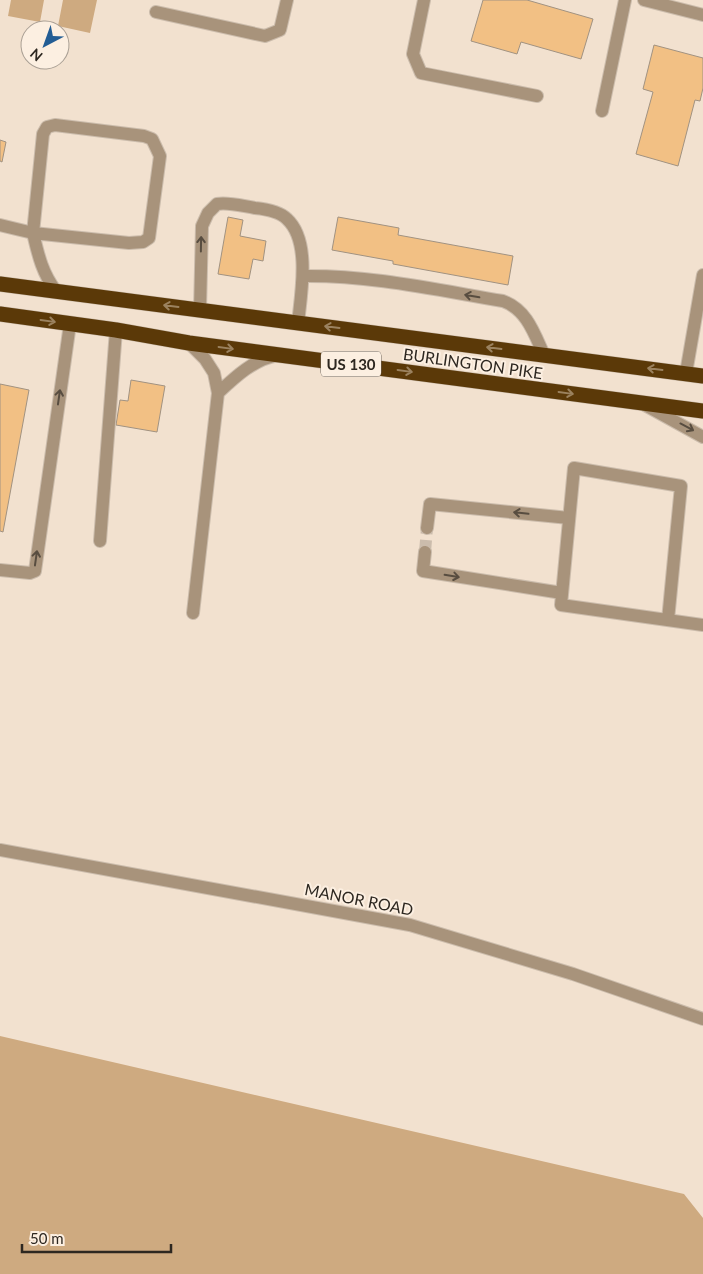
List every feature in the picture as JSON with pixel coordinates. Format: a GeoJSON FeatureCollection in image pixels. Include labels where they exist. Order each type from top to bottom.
{"type":"FeatureCollection","features":[{"type":"Feature","properties":{"kind":"highway","name":"BURLINGTON PIKE"},"geometry":{"type":"LineString","coordinates":[[0,284],[703,376]]}},
{"type":"Feature","properties":{"kind":"highway","name":"BURLINGTON PIKE"},"geometry":{"type":"LineString","coordinates":[[0,314],[116,330],[189,343],[703,411]]}},
{"type":"Feature","properties":{"kind":"street"},"geometry":{"type":"LineString","coordinates":[[156,12],[265,36],[280,30],[287,0]]}},
{"type":"Feature","properties":{"kind":"street"},"geometry":{"type":"LineString","coordinates":[[424,0],[413,54],[421,73],[537,96]]}},
{"type":"Feature","properties":{"kind":"street"},"geometry":{"type":"LineString","coordinates":[[602,111],[626,0]]}},
{"type":"Feature","properties":{"kind":"street"},"geometry":{"type":"LineString","coordinates":[[644,0],[703,15]]}},
{"type":"Feature","properties":{"kind":"street"},"geometry":{"type":"LineString","coordinates":[[0,225],[33,233],[129,243],[142,242],[149,238],[160,156],[152,139],[144,136],[55,125],[47,128],[43,134],[33,233],[41,266],[47,280],[56,291]]}},
{"type":"Feature","properties":{"kind":"street"},"geometry":{"type":"LineString","coordinates":[[200,310],[202,226],[208,213],[216,204],[230,204],[264,209],[279,214],[287,219],[293,227],[303,258],[298,323]]}},
{"type":"Feature","properties":{"kind":"street"},"geometry":{"type":"LineString","coordinates":[[686,374],[703,275]]}},
{"type":"Feature","properties":{"kind":"street"},"geometry":{"type":"LineString","coordinates":[[303,276],[363,279],[503,301],[513,305],[530,324],[544,355]]}},
{"type":"Feature","properties":{"kind":"street"},"geometry":{"type":"LineString","coordinates":[[0,570],[30,574],[35,571],[70,324]]}},
{"type":"Feature","properties":{"kind":"street"},"geometry":{"type":"LineString","coordinates":[[100,540],[116,330]]}},
{"type":"Feature","properties":{"kind":"street"},"geometry":{"type":"LineString","coordinates":[[189,343],[205,358],[214,373],[218,393],[193,613]]}},
{"type":"Feature","properties":{"kind":"street"},"geometry":{"type":"LineString","coordinates":[[218,393],[242,372],[268,356],[279,354]]}},
{"type":"Feature","properties":{"kind":"street"},"geometry":{"type":"LineString","coordinates":[[640,402],[703,437]]}},
{"type":"Feature","properties":{"kind":"street"},"geometry":{"type":"LineString","coordinates":[[668,620],[681,486],[574,468],[561,605],[703,625]]}},
{"type":"Feature","properties":{"kind":"street"},"geometry":{"type":"LineString","coordinates":[[428,528],[430,504],[569,518]]}},
{"type":"Feature","properties":{"kind":"street"},"geometry":{"type":"LineString","coordinates":[[425,552],[423,571],[562,593]]}},
{"type":"Feature","properties":{"kind":"street","name":"MANOR ROAD"},"geometry":{"type":"LineString","coordinates":[[0,850],[410,925],[574,974],[703,1019]]}},
{"type":"Feature","properties":{"kind":"shaded area"},"geometry":{"type":"Polygon","coordinates":[[[11,0],[44,0],[40,20],[8,16],[11,0]]]}},
{"type":"Feature","properties":{"kind":"shaded area"},"geometry":{"type":"Polygon","coordinates":[[[63,0],[97,0],[90,33],[70,29],[70,20],[59,20],[63,0]]]}},
{"type":"Feature","properties":{"kind":"shaded area"},"geometry":{"type":"Polygon","coordinates":[[[0,1036],[684,1194],[703,1218],[703,1274],[0,1274],[0,1036]]]}},
{"type":"Feature","properties":{"kind":"building"},"geometry":{"type":"Polygon","coordinates":[[[483,0],[527,0],[593,19],[581,59],[521,42],[517,54],[471,41],[483,0]]]}},
{"type":"Feature","properties":{"kind":"building"},"geometry":{"type":"Polygon","coordinates":[[[654,45],[703,58],[703,88],[700,101],[695,100],[678,166],[636,154],[653,92],[643,89],[654,45]]]}},
{"type":"Feature","properties":{"kind":"building"},"geometry":{"type":"Polygon","coordinates":[[[0,140],[6,142],[2,162],[0,161],[0,140]]]}},
{"type":"Feature","properties":{"kind":"building"},"geometry":{"type":"Polygon","coordinates":[[[228,217],[243,220],[240,236],[266,241],[263,261],[253,259],[249,279],[218,274],[228,217]]]}},
{"type":"Feature","properties":{"kind":"building"},"geometry":{"type":"Polygon","coordinates":[[[338,217],[399,228],[398,235],[513,256],[508,285],[393,264],[393,261],[332,250],[338,217]]]}},
{"type":"Feature","properties":{"kind":"building"},"geometry":{"type":"Polygon","coordinates":[[[131,380],[165,386],[157,432],[116,425],[120,400],[128,401],[131,380]]]}},
{"type":"Feature","properties":{"kind":"building"},"geometry":{"type":"Polygon","coordinates":[[[0,384],[29,390],[3,532],[0,531],[0,384]]]}},
{"type":"Feature","properties":{"kind":"tunnel"},"geometry":{"type":"LineString","coordinates":[[425,552],[427,528]]}}]}
